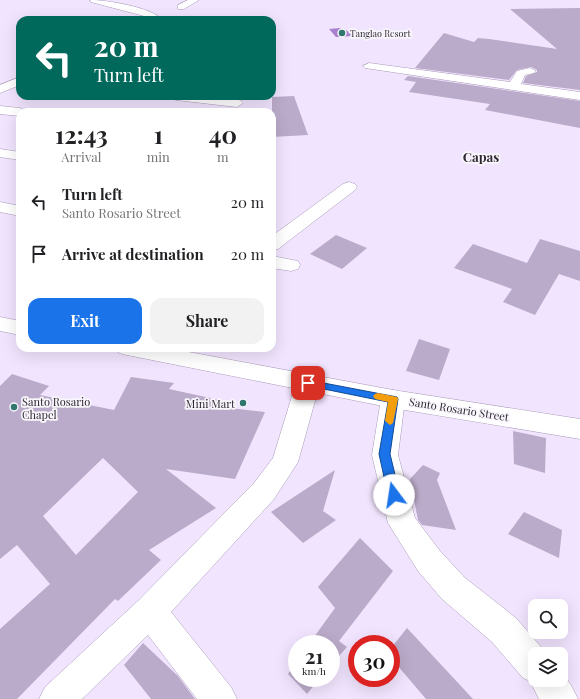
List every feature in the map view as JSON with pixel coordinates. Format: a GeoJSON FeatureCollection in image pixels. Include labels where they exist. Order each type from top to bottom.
{"type":"FeatureCollection","features":[{"type":"Feature","properties":{"kind":"street"},"geometry":{"type":"LineString","coordinates":[[94,0],[151,16]]}},
{"type":"Feature","properties":{"kind":"street"},"geometry":{"type":"LineString","coordinates":[[181,7],[195,0]]}},
{"type":"Feature","properties":{"kind":"street"},"geometry":{"type":"LineString","coordinates":[[369,66],[580,96]]}},
{"type":"Feature","properties":{"kind":"street"},"geometry":{"type":"LineString","coordinates":[[514,86],[521,73],[530,71]]}},
{"type":"Feature","properties":{"kind":"street"},"geometry":{"type":"LineString","coordinates":[[0,89],[16,83]]}},
{"type":"Feature","properties":{"kind":"street"},"geometry":{"type":"LineString","coordinates":[[208,100],[239,104]]}},
{"type":"Feature","properties":{"kind":"street"},"geometry":{"type":"LineString","coordinates":[[0,110],[16,112]]}},
{"type":"Feature","properties":{"kind":"street"},"geometry":{"type":"LineString","coordinates":[[0,153],[16,155]]}},
{"type":"Feature","properties":{"kind":"street"},"geometry":{"type":"LineString","coordinates":[[276,242],[349,187]]}},
{"type":"Feature","properties":{"kind":"street"},"geometry":{"type":"LineString","coordinates":[[0,208],[16,210]]}},
{"type":"Feature","properties":{"kind":"street"},"geometry":{"type":"LineString","coordinates":[[276,263],[291,265]]}},
{"type":"Feature","properties":{"kind":"street"},"geometry":{"type":"LineString","coordinates":[[0,324],[16,327]]}},
{"type":"Feature","properties":{"kind":"street","name":"Santo Rosario Street"},"geometry":{"type":"LineString","coordinates":[[148,352],[393,399],[580,429]]}},
{"type":"Feature","properties":{"kind":"street"},"geometry":{"type":"LineString","coordinates":[[57,699],[150,611],[264,491],[285,462],[308,383]]}},
{"type":"Feature","properties":{"kind":"street"},"geometry":{"type":"LineString","coordinates":[[393,399],[385,454],[402,523],[429,561],[453,588],[504,630],[528,658]]}},
{"type":"Feature","properties":{"kind":"street"},"geometry":{"type":"LineString","coordinates":[[150,611],[219,699]]}},
{"type":"Feature","properties":{"kind":"street"},"geometry":{"type":"LineString","coordinates":[[552,687],[560,699]]}},
{"type":"Feature","properties":{"kind":"shaded area","name":"Tanglao Resort"},"geometry":{"type":"Polygon","coordinates":[[[340,28],[350,32],[353,36],[336,37],[329,29],[340,28]]]}},
{"type":"Feature","properties":{"kind":"building"},"geometry":{"type":"Polygon","coordinates":[[[580,8],[580,90],[523,83],[526,76],[537,72],[537,70],[531,67],[517,70],[509,80],[415,68],[444,33],[474,42],[478,38],[557,49],[510,9],[580,8]]]}},
{"type":"Feature","properties":{"kind":"building"},"geometry":{"type":"Polygon","coordinates":[[[408,76],[580,101],[580,128],[485,110],[490,104],[409,92],[416,82],[404,80],[408,76]]]}},
{"type":"Feature","properties":{"kind":"building"},"geometry":{"type":"Polygon","coordinates":[[[294,96],[308,135],[276,137],[276,108],[272,108],[272,100],[276,100],[276,97],[294,96]]]}},
{"type":"Feature","properties":{"kind":"building"},"geometry":{"type":"Polygon","coordinates":[[[336,235],[367,248],[342,269],[310,254],[336,235]]]}},
{"type":"Feature","properties":{"kind":"building"},"geometry":{"type":"Polygon","coordinates":[[[540,239],[580,251],[580,281],[559,274],[535,315],[503,302],[512,289],[454,268],[473,244],[527,263],[540,239]]]}},
{"type":"Feature","properties":{"kind":"building"},"geometry":{"type":"Polygon","coordinates":[[[419,339],[450,349],[439,380],[406,371],[419,339]]]}},
{"type":"Feature","properties":{"kind":"building"},"geometry":{"type":"Polygon","coordinates":[[[12,374],[49,386],[40,395],[114,410],[131,377],[174,383],[169,389],[224,401],[220,407],[265,412],[235,479],[166,469],[216,508],[149,550],[161,560],[118,601],[115,599],[17,699],[0,699],[0,629],[50,584],[17,545],[0,559],[0,386],[12,374]],[[103,458],[43,516],[76,555],[138,492],[103,458]]]}},
{"type":"Feature","properties":{"kind":"building"},"geometry":{"type":"Polygon","coordinates":[[[513,431],[546,438],[545,473],[514,464],[513,431]]]}},
{"type":"Feature","properties":{"kind":"building"},"geometry":{"type":"Polygon","coordinates":[[[423,465],[440,473],[437,480],[456,530],[422,525],[418,520],[410,479],[423,465]]]}},
{"type":"Feature","properties":{"kind":"building"},"geometry":{"type":"Polygon","coordinates":[[[335,470],[323,511],[336,520],[303,543],[271,512],[335,470]]]}},
{"type":"Feature","properties":{"kind":"building"},"geometry":{"type":"Polygon","coordinates":[[[524,512],[562,530],[559,558],[508,534],[524,512]]]}},
{"type":"Feature","properties":{"kind":"building"},"geometry":{"type":"Polygon","coordinates":[[[360,538],[393,571],[340,640],[340,635],[316,635],[335,608],[318,587],[360,538]]]}},
{"type":"Feature","properties":{"kind":"building"},"geometry":{"type":"Polygon","coordinates":[[[407,628],[473,699],[426,699],[400,669],[400,637],[407,628]]]}},
{"type":"Feature","properties":{"kind":"building"},"geometry":{"type":"Polygon","coordinates":[[[340,642],[347,647],[340,655],[340,642]]]}},
{"type":"Feature","properties":{"kind":"building"},"geometry":{"type":"Polygon","coordinates":[[[143,643],[178,676],[195,699],[151,699],[124,665],[143,643]]]}},
{"type":"Feature","properties":{"kind":"building"},"geometry":{"type":"Polygon","coordinates":[[[300,687],[313,687],[307,694],[300,687]]]}},
{"type":"Feature","properties":{"kind":"slow traffic"},"geometry":{"type":"LineString","coordinates":[[378,396],[393,399],[390,421]]}},
{"type":"Feature","properties":{"kind":"place","name":"Tanglao Resort"},"geometry":{"type":"Point","coordinates":[342,33]}},
{"type":"Feature","properties":{"kind":"place","name":"Mini Mart"},"geometry":{"type":"Point","coordinates":[243,403]}},
{"type":"Feature","properties":{"kind":"place","name":"Santo Rosario Chapel"},"geometry":{"type":"Point","coordinates":[14,407]}},
{"type":"Feature","properties":{"kind":"district","name":"Capas"},"geometry":{"type":"Point","coordinates":[481,156]}},
{"type":"Feature","properties":{"kind":"route"},"geometry":{"type":"LineString","coordinates":[[308,383],[393,399],[385,454],[394,495]]}}]}
